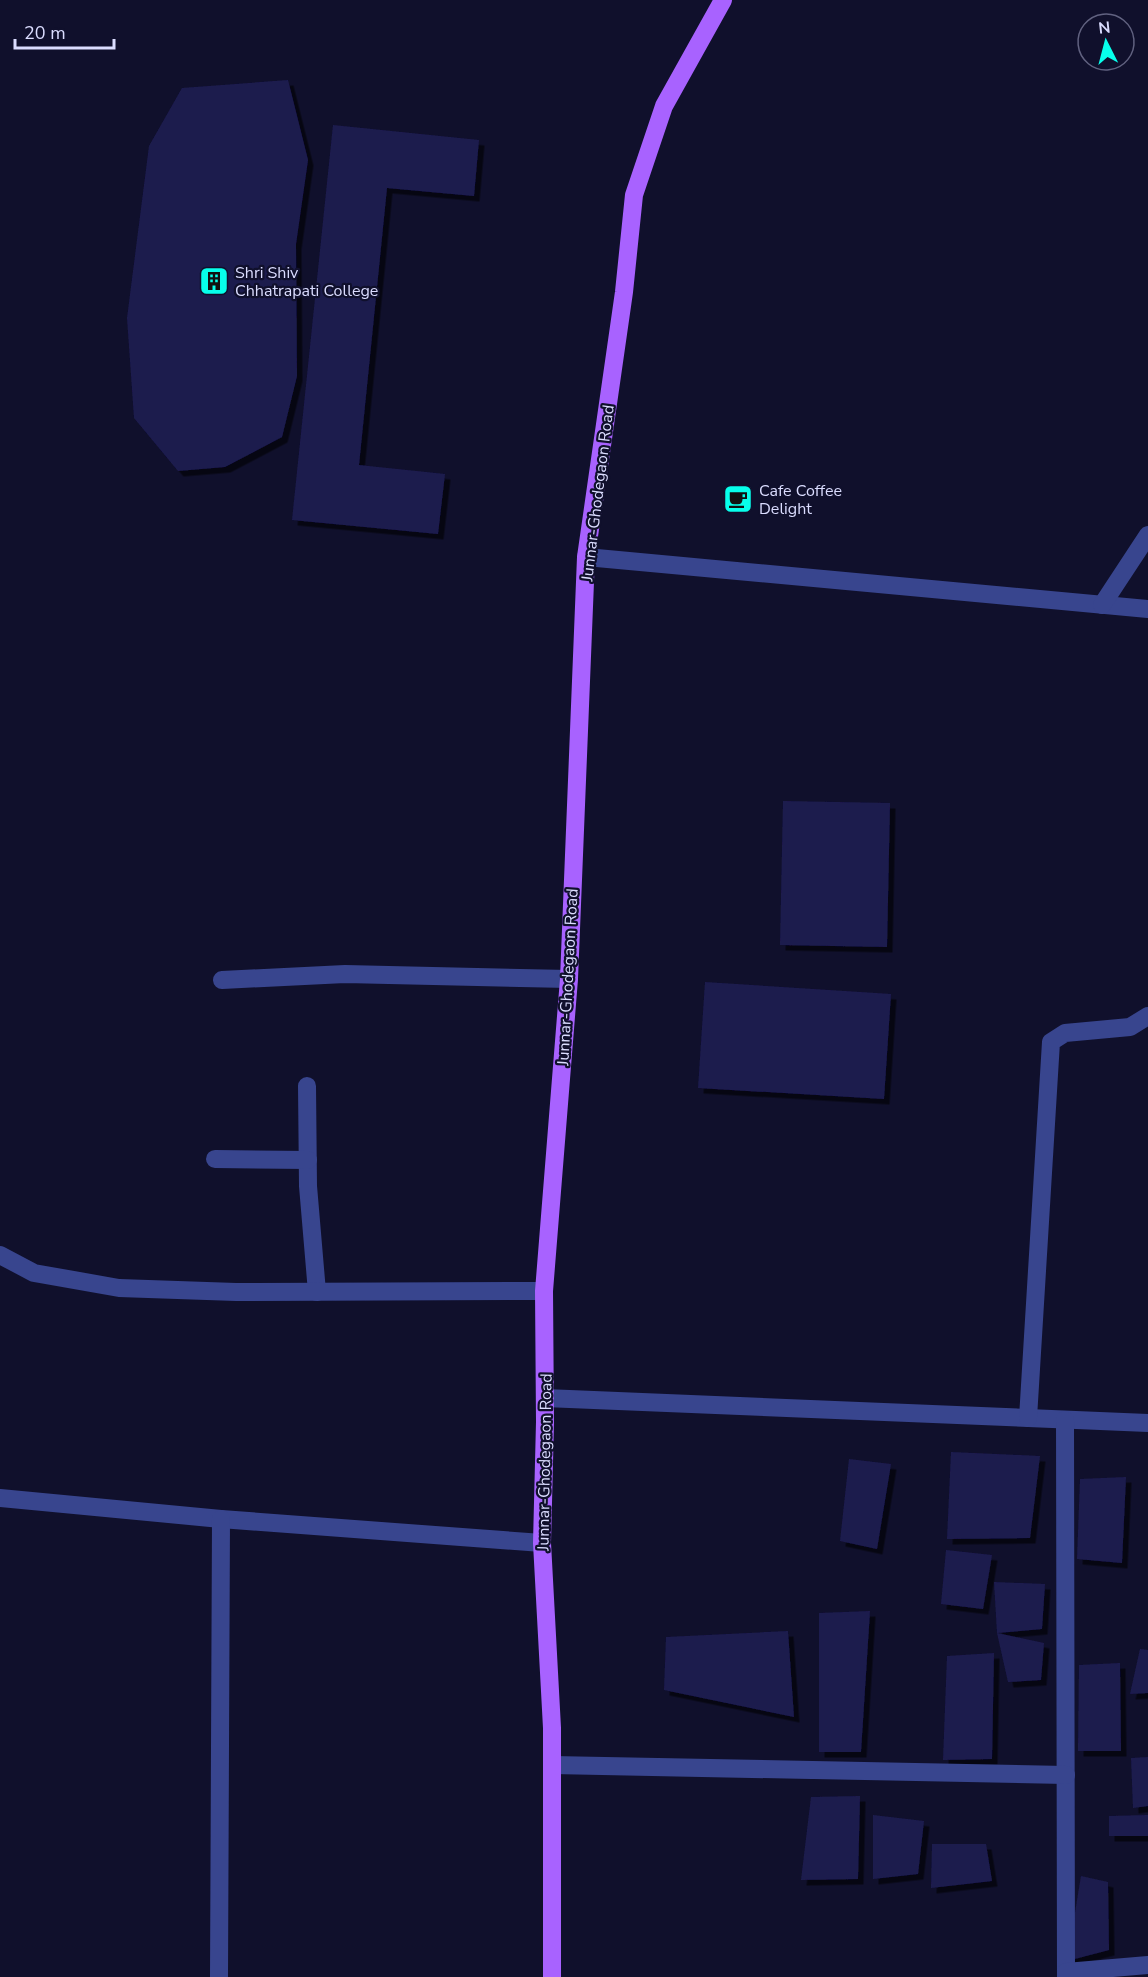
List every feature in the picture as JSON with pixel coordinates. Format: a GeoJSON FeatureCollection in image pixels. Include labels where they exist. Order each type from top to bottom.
{"type":"FeatureCollection","features":[{"type":"Feature","properties":{"kind":"main road","name":"Junnar-Ghodegaon Road"},"geometry":{"type":"LineString","coordinates":[[552,1977],[552,1728],[542,1543],[545,1398],[544,1291],[569,979],[586,557],[613,371],[634,195],[664,106],[723,0]]}},
{"type":"Feature","properties":{"kind":"street"},"geometry":{"type":"LineString","coordinates":[[1102,605],[1148,535]]}},
{"type":"Feature","properties":{"kind":"street"},"geometry":{"type":"LineString","coordinates":[[586,557],[1148,609]]}},
{"type":"Feature","properties":{"kind":"street"},"geometry":{"type":"LineString","coordinates":[[222,980],[345,974],[569,979]]}},
{"type":"Feature","properties":{"kind":"street"},"geometry":{"type":"LineString","coordinates":[[1028,1418],[1051,1042],[1065,1033],[1130,1028],[1148,1016]]}},
{"type":"Feature","properties":{"kind":"street"},"geometry":{"type":"LineString","coordinates":[[307,1086],[308,1186],[317,1292]]}},
{"type":"Feature","properties":{"kind":"street"},"geometry":{"type":"LineString","coordinates":[[215,1160],[308,1160]]}},
{"type":"Feature","properties":{"kind":"street"},"geometry":{"type":"LineString","coordinates":[[0,1255],[34,1274],[119,1288],[236,1292],[544,1291]]}},
{"type":"Feature","properties":{"kind":"street"},"geometry":{"type":"LineString","coordinates":[[545,1398],[1148,1424]]}},
{"type":"Feature","properties":{"kind":"street"},"geometry":{"type":"LineString","coordinates":[[1065,1420],[1066,1975],[1148,1965]]}},
{"type":"Feature","properties":{"kind":"street"},"geometry":{"type":"LineString","coordinates":[[0,1498],[221,1519],[542,1543]]}},
{"type":"Feature","properties":{"kind":"street"},"geometry":{"type":"LineString","coordinates":[[219,1977],[221,1519]]}},
{"type":"Feature","properties":{"kind":"street"},"geometry":{"type":"LineString","coordinates":[[552,1764],[1066,1775]]}},
{"type":"Feature","properties":{"kind":"building","name":"Shri Shiv Chhatrapati College"},"geometry":{"type":"Polygon","coordinates":[[[288,80],[308,160],[296,244],[297,376],[282,437],[225,467],[178,471],[134,418],[127,318],[149,146],[182,88],[288,80]]]}},
{"type":"Feature","properties":{"kind":"building","name":"Shri Shiv Chhatrapati College"},"geometry":{"type":"Polygon","coordinates":[[[333,125],[479,140],[474,196],[387,188],[359,465],[445,474],[438,534],[292,520],[333,125]]]}},
{"type":"Feature","properties":{"kind":"building"},"geometry":{"type":"Polygon","coordinates":[[[783,801],[890,803],[887,947],[780,945],[783,801]]]}},
{"type":"Feature","properties":{"kind":"building"},"geometry":{"type":"Polygon","coordinates":[[[705,982],[891,994],[884,1099],[698,1088],[705,982]]]}},
{"type":"Feature","properties":{"kind":"building"},"geometry":{"type":"Polygon","coordinates":[[[951,1452],[1040,1456],[1030,1538],[947,1539],[951,1452]]]}},
{"type":"Feature","properties":{"kind":"building"},"geometry":{"type":"Polygon","coordinates":[[[849,1459],[891,1464],[877,1549],[840,1541],[849,1459]]]}},
{"type":"Feature","properties":{"kind":"building"},"geometry":{"type":"Polygon","coordinates":[[[1126,1477],[1122,1563],[1077,1559],[1080,1479],[1126,1477]]]}},
{"type":"Feature","properties":{"kind":"building"},"geometry":{"type":"Polygon","coordinates":[[[946,1550],[992,1555],[983,1609],[941,1604],[946,1550]]]}},
{"type":"Feature","properties":{"kind":"building"},"geometry":{"type":"Polygon","coordinates":[[[994,1582],[1045,1584],[1042,1629],[997,1633],[994,1582]]]}},
{"type":"Feature","properties":{"kind":"building"},"geometry":{"type":"Polygon","coordinates":[[[870,1611],[861,1752],[819,1752],[819,1613],[870,1611]]]}},
{"type":"Feature","properties":{"kind":"building"},"geometry":{"type":"Polygon","coordinates":[[[788,1631],[794,1717],[664,1690],[666,1637],[788,1631]]]}},
{"type":"Feature","properties":{"kind":"building"},"geometry":{"type":"Polygon","coordinates":[[[997,1633],[1044,1643],[1041,1680],[1008,1682],[997,1633]]]}},
{"type":"Feature","properties":{"kind":"building"},"geometry":{"type":"Polygon","coordinates":[[[1140,1649],[1148,1650],[1148,1693],[1130,1694],[1140,1649]]]}},
{"type":"Feature","properties":{"kind":"building"},"geometry":{"type":"Polygon","coordinates":[[[994,1653],[992,1759],[943,1760],[947,1656],[994,1653]]]}},
{"type":"Feature","properties":{"kind":"building"},"geometry":{"type":"Polygon","coordinates":[[[1120,1663],[1121,1751],[1078,1751],[1079,1665],[1120,1663]]]}},
{"type":"Feature","properties":{"kind":"building"},"geometry":{"type":"Polygon","coordinates":[[[1148,1757],[1148,1806],[1133,1808],[1131,1758],[1148,1757]]]}},
{"type":"Feature","properties":{"kind":"building"},"geometry":{"type":"Polygon","coordinates":[[[860,1796],[858,1879],[801,1880],[811,1797],[860,1796]]]}},
{"type":"Feature","properties":{"kind":"building"},"geometry":{"type":"Polygon","coordinates":[[[873,1815],[924,1821],[918,1874],[873,1879],[873,1815]]]}},
{"type":"Feature","properties":{"kind":"building"},"geometry":{"type":"Polygon","coordinates":[[[1148,1815],[1148,1836],[1109,1836],[1109,1816],[1148,1815]]]}},
{"type":"Feature","properties":{"kind":"building"},"geometry":{"type":"Polygon","coordinates":[[[932,1844],[986,1844],[992,1881],[931,1888],[932,1844]]]}},
{"type":"Feature","properties":{"kind":"building"},"geometry":{"type":"Polygon","coordinates":[[[1081,1876],[1108,1882],[1109,1950],[1067,1961],[1081,1876]]]}},
{"type":"Feature","properties":{"kind":"place","name":"Shri Shiv Chhatrapati College"},"geometry":{"type":"Point","coordinates":[214,281]}},
{"type":"Feature","properties":{"kind":"place","name":"Cafe Coffee Delight"},"geometry":{"type":"Point","coordinates":[738,499]}}]}
